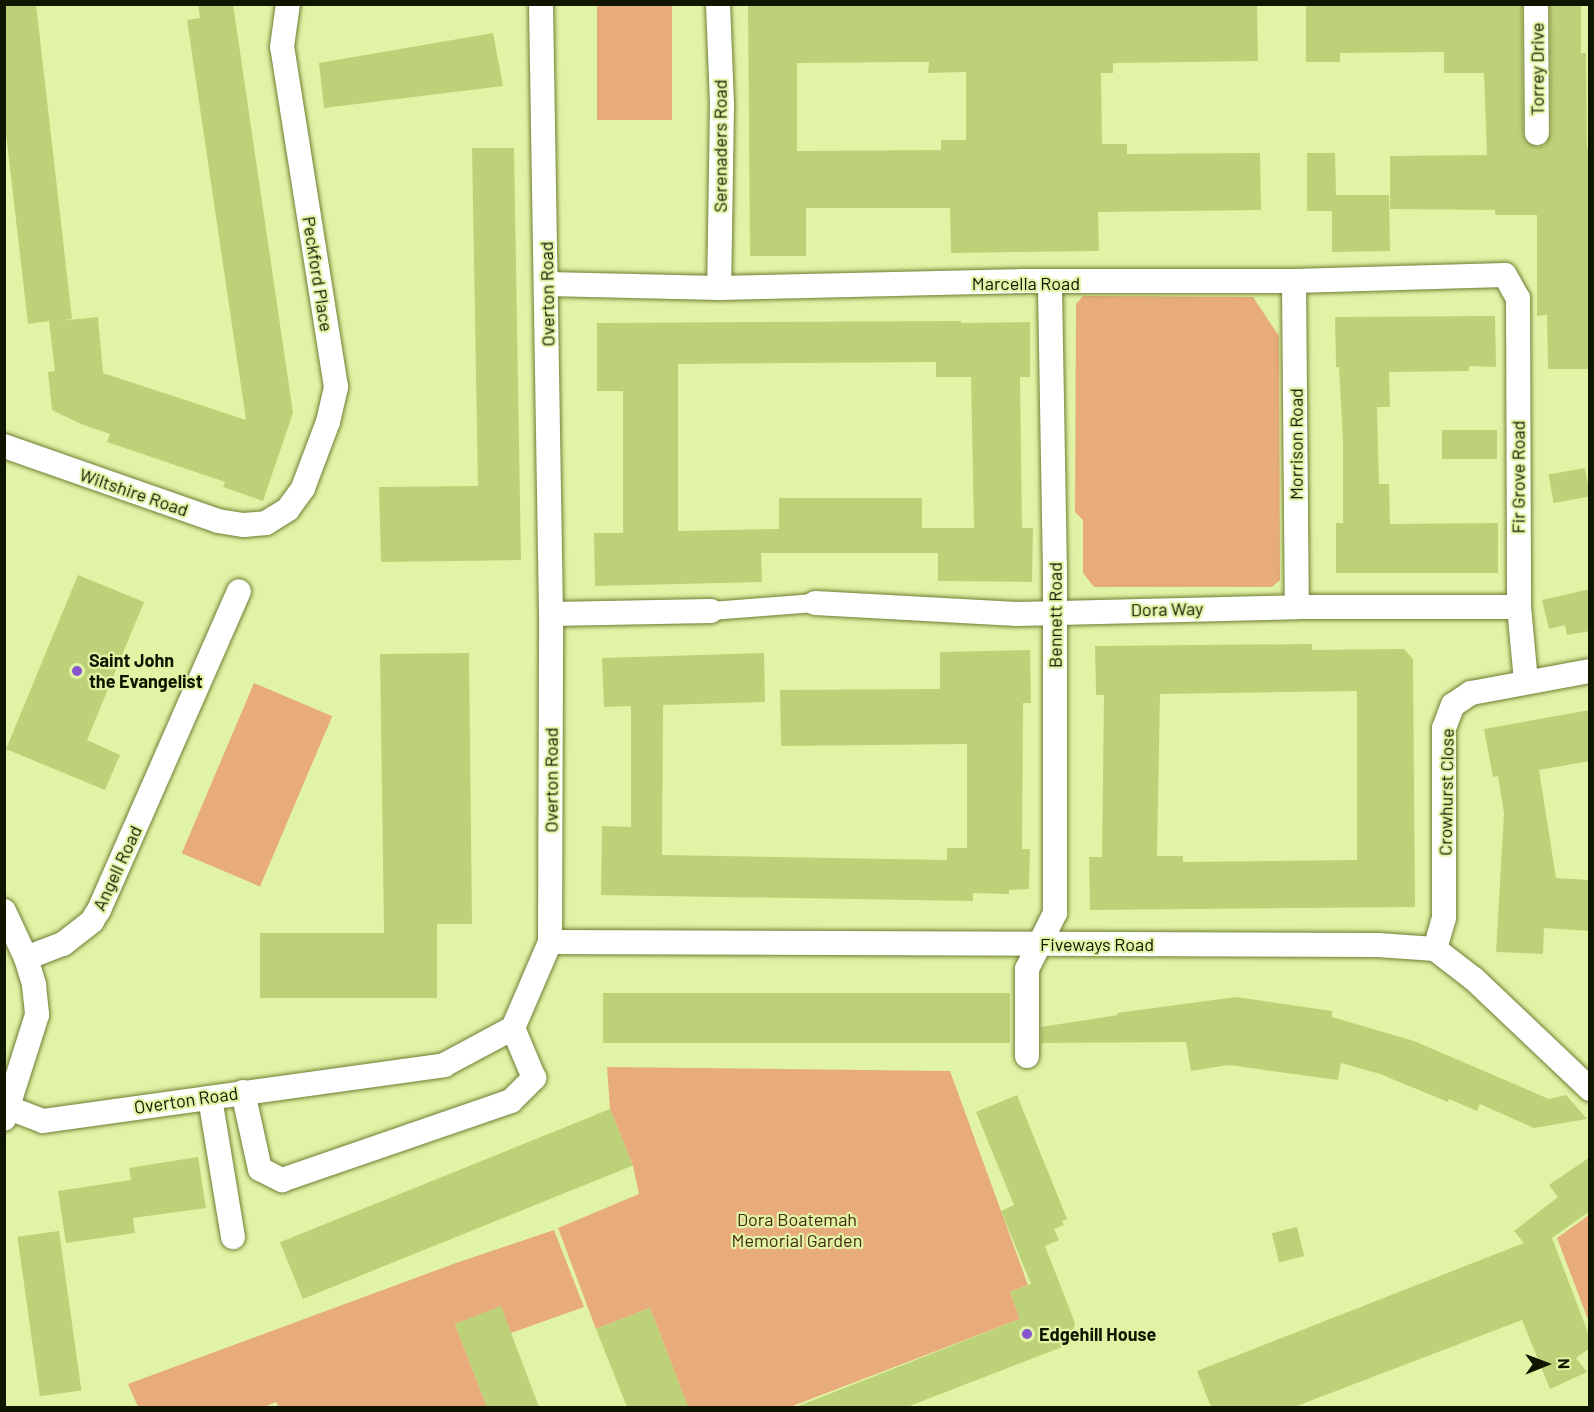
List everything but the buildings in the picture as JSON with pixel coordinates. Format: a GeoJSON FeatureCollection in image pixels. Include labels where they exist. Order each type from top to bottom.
{"type":"FeatureCollection","features":[{"type":"Feature","properties":{"kind":"street","name":"Peckford Place"},"geometry":{"type":"LineString","coordinates":[[266,523],[288,509],[303,488],[328,422],[336,387],[282,47],[288,4]]}},
{"type":"Feature","properties":{"kind":"street","name":"Overton Road"},"geometry":{"type":"LineString","coordinates":[[7,1114],[44,1120],[444,1065],[513,1028],[550,942],[551,614],[541,4]]}},
{"type":"Feature","properties":{"kind":"street","name":"Serenaders Road"},"geometry":{"type":"LineString","coordinates":[[718,4],[722,105],[719,288]]}},
{"type":"Feature","properties":{"kind":"street","name":"Torrey Drive"},"geometry":{"type":"LineString","coordinates":[[1536,4],[1537,134]]}},
{"type":"Feature","properties":{"kind":"street","name":"Marcella Road"},"geometry":{"type":"LineString","coordinates":[[547,284],[719,288],[1050,282],[1294,281],[1504,275]]}},
{"type":"Feature","properties":{"kind":"street","name":"Fir Grove Road"},"geometry":{"type":"LineString","coordinates":[[1504,275],[1518,298],[1519,608],[1526,681]]}},
{"type":"Feature","properties":{"kind":"street","name":"Morrison Road"},"geometry":{"type":"LineString","coordinates":[[1294,281],[1297,607]]}},
{"type":"Feature","properties":{"kind":"street","name":"Bennett Road"},"geometry":{"type":"LineString","coordinates":[[1027,1056],[1027,969],[1055,913],[1056,611],[1050,282]]}},
{"type":"Feature","properties":{"kind":"street","name":"Wiltshire Road"},"geometry":{"type":"LineString","coordinates":[[4,446],[218,521],[244,525],[266,523]]}},
{"type":"Feature","properties":{"kind":"street","name":"Angell Road"},"geometry":{"type":"LineString","coordinates":[[26,957],[63,944],[92,921],[99,910],[239,591]]}},
{"type":"Feature","properties":{"kind":"street","name":"Dora Way"},"geometry":{"type":"LineString","coordinates":[[815,603],[1017,614],[1056,611],[1297,607],[1519,608]]}},
{"type":"Feature","properties":{"kind":"street"},"geometry":{"type":"LineString","coordinates":[[551,614],[711,611],[815,603]]}},
{"type":"Feature","properties":{"kind":"street","name":"Crowhurst Close"},"geometry":{"type":"LineString","coordinates":[[1435,949],[1444,918],[1444,729],[1454,705],[1471,693],[1526,681],[1590,671]]}},
{"type":"Feature","properties":{"kind":"street"},"geometry":{"type":"LineString","coordinates":[[4,911],[26,957],[34,985],[37,1015],[7,1114]]}},
{"type":"Feature","properties":{"kind":"street","name":"Fiveways Road"},"geometry":{"type":"LineString","coordinates":[[550,942],[1378,945],[1435,949]]}},
{"type":"Feature","properties":{"kind":"street"},"geometry":{"type":"LineString","coordinates":[[1435,949],[1474,979],[1590,1089]]}},
{"type":"Feature","properties":{"kind":"street"},"geometry":{"type":"LineString","coordinates":[[243,1092],[260,1169],[282,1180],[511,1101],[534,1078],[513,1028]]}},
{"type":"Feature","properties":{"kind":"street"},"geometry":{"type":"LineString","coordinates":[[210,1098],[233,1237]]}},
{"type":"Feature","properties":{"kind":"green space"},"geometry":{"type":"Polygon","coordinates":[[[597,5],[672,5],[672,120],[597,120],[597,5]]]}},
{"type":"Feature","properties":{"kind":"green space"},"geometry":{"type":"Polygon","coordinates":[[[1083,296],[1253,297],[1279,336],[1280,580],[1272,587],[1094,587],[1083,573],[1083,520],[1075,512],[1076,304],[1083,296]]]}},
{"type":"Feature","properties":{"kind":"green space"},"geometry":{"type":"Polygon","coordinates":[[[254,683],[332,716],[260,887],[182,853],[254,683]]]}},
{"type":"Feature","properties":{"kind":"green space","name":"Dora Boatemah Memorial Garden"},"geometry":{"type":"Polygon","coordinates":[[[607,1067],[950,1071],[1028,1285],[1010,1292],[1020,1319],[790,1407],[688,1407],[650,1308],[596,1329],[558,1228],[639,1194],[633,1166],[610,1109],[607,1067]]]}},
{"type":"Feature","properties":{"kind":"green space"},"geometry":{"type":"Polygon","coordinates":[[[1589,1215],[1589,1322],[1557,1238],[1589,1215]]]}},
{"type":"Feature","properties":{"kind":"green space"},"geometry":{"type":"Polygon","coordinates":[[[554,1230],[584,1307],[511,1333],[500,1307],[455,1324],[487,1407],[279,1408],[276,1402],[262,1408],[138,1407],[128,1384],[456,1263],[554,1230]]]}},
{"type":"Feature","properties":{"kind":"place","name":"Saint John the Evangelist"},"geometry":{"type":"Point","coordinates":[77,671]}},
{"type":"Feature","properties":{"kind":"place","name":"Edgehill House"},"geometry":{"type":"Point","coordinates":[1027,1334]}}]}
